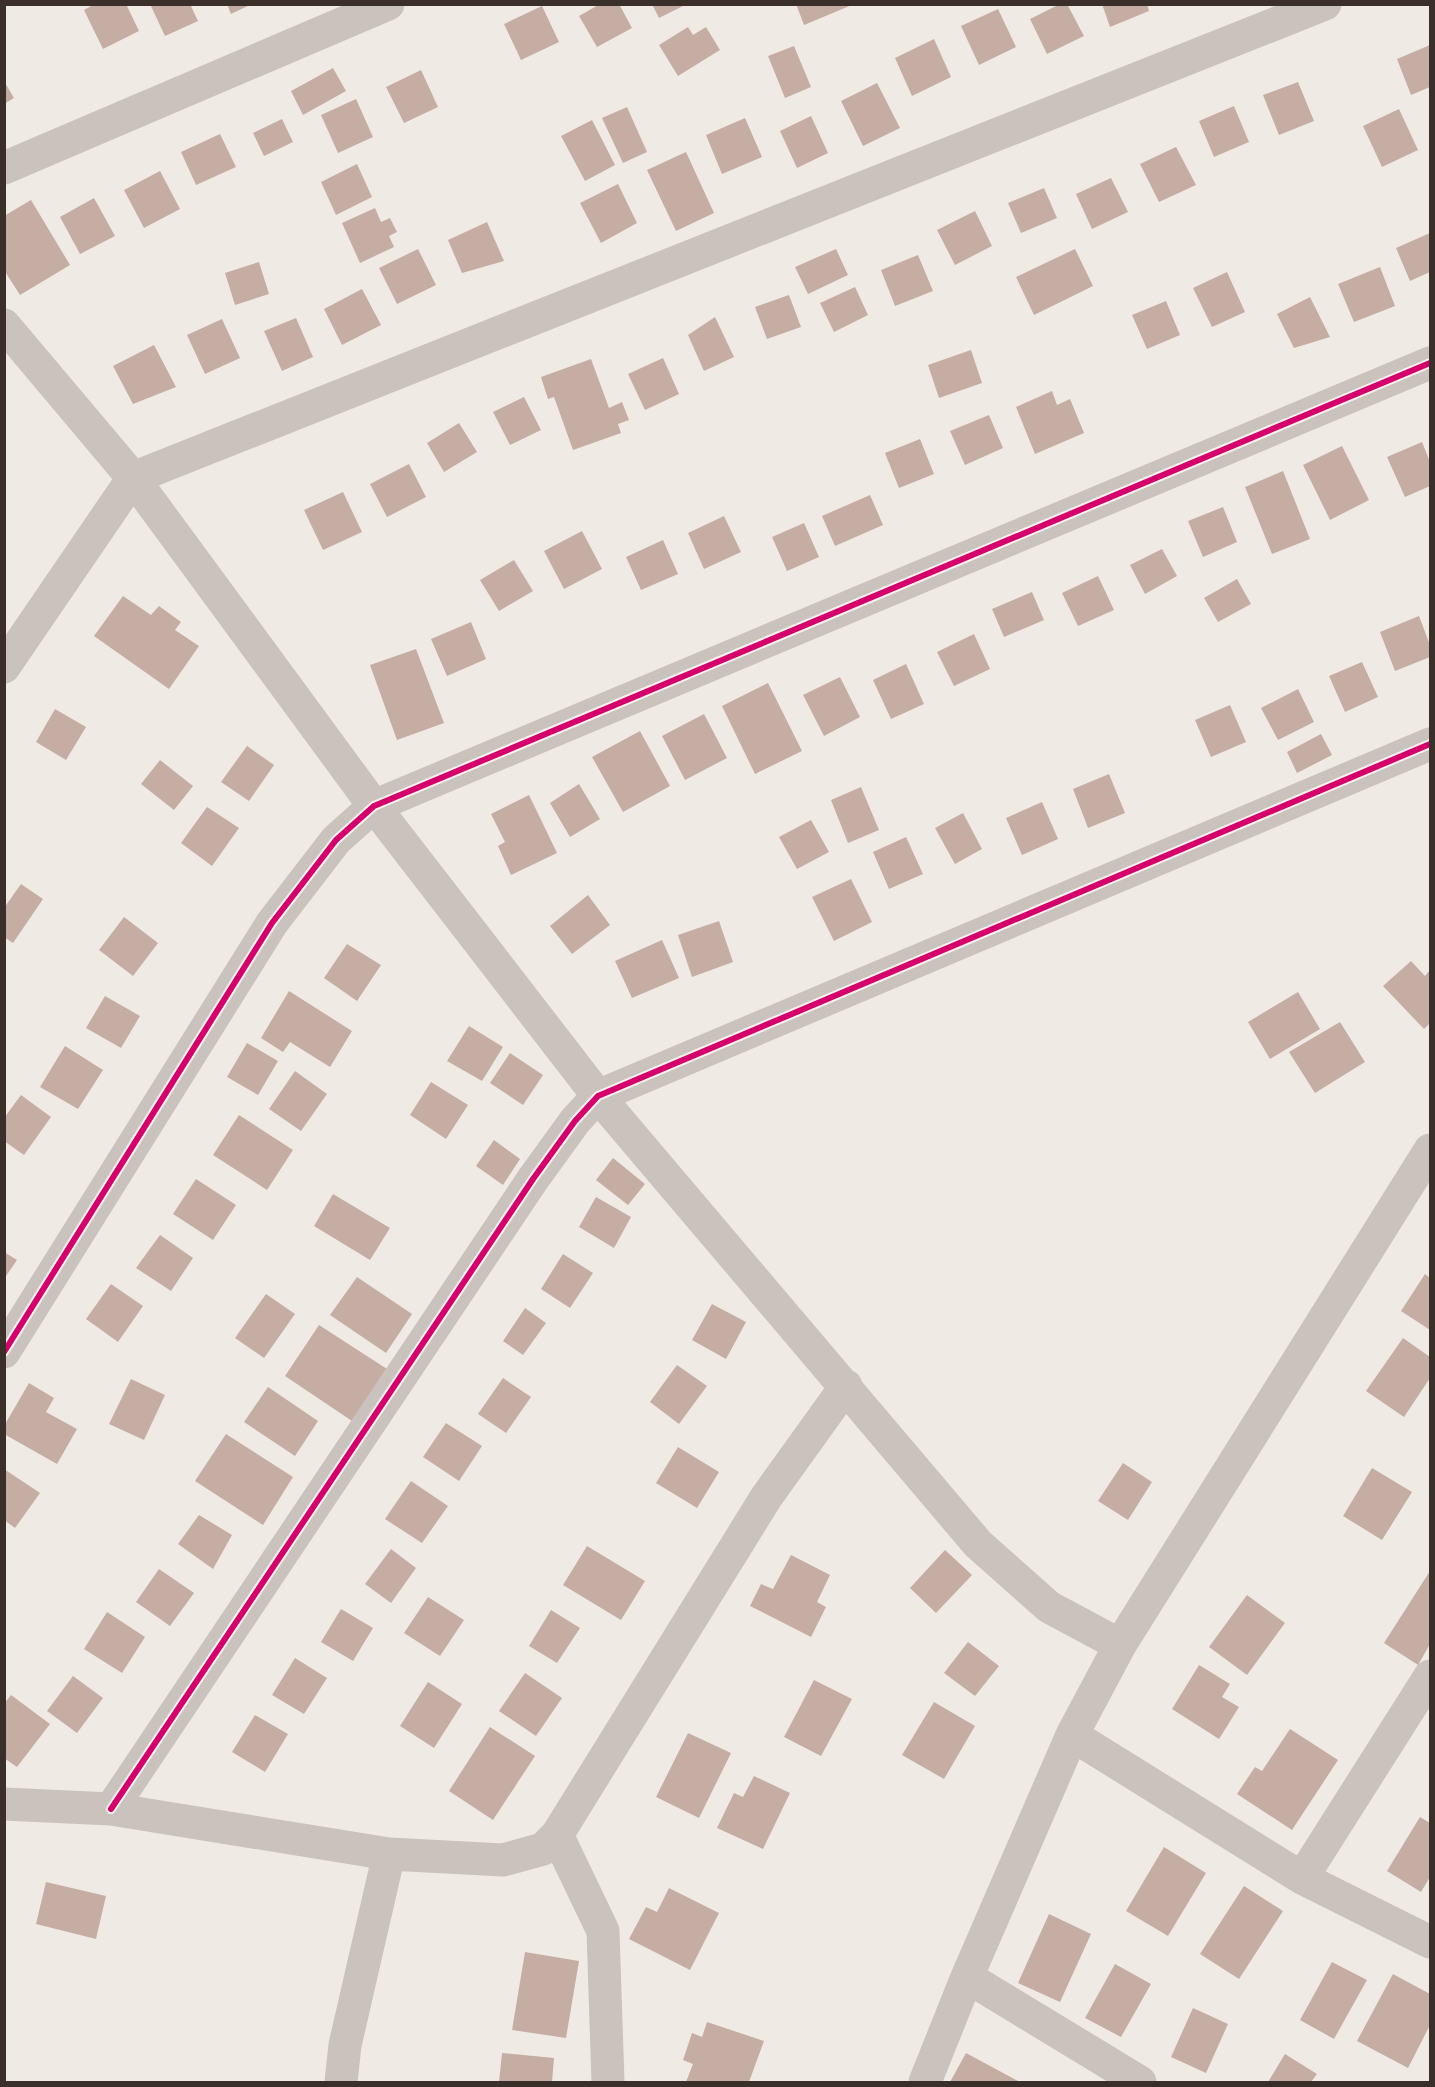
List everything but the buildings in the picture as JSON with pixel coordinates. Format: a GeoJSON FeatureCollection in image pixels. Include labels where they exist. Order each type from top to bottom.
{"type":"FeatureCollection","features":[{"type":"Feature","properties":{"kind":"street"},"geometry":{"type":"LineString","coordinates":[[4,168],[388,4]]}},
{"type":"Feature","properties":{"kind":"street"},"geometry":{"type":"LineString","coordinates":[[4,667],[133,478],[1325,4]]}},
{"type":"Feature","properties":{"kind":"street"},"geometry":{"type":"LineString","coordinates":[[4,325],[133,478],[374,806],[598,1096],[978,1544],[1049,1607],[1120,1645]]}},
{"type":"Feature","properties":{"kind":"street"},"geometry":{"type":"LineString","coordinates":[[4,1352],[272,923],[336,840],[374,806],[1431,363]]}},
{"type":"Feature","properties":{"kind":"street"},"geometry":{"type":"LineString","coordinates":[[111,1809],[532,1179],[575,1121],[598,1096],[1431,744]]}},
{"type":"Feature","properties":{"kind":"street"},"geometry":{"type":"LineString","coordinates":[[925,2082],[967,1977],[1072,1735],[1120,1645],[1431,1150]]}},
{"type":"Feature","properties":{"kind":"street"},"geometry":{"type":"LineString","coordinates":[[4,1804],[111,1809],[389,1854],[503,1860],[543,1849],[557,1835],[767,1496],[846,1386]]}},
{"type":"Feature","properties":{"kind":"street"},"geometry":{"type":"LineString","coordinates":[[1302,1878],[1426,1692]]}},
{"type":"Feature","properties":{"kind":"street"},"geometry":{"type":"LineString","coordinates":[[1072,1735],[1302,1878],[1431,1942]]}},
{"type":"Feature","properties":{"kind":"street"},"geometry":{"type":"LineString","coordinates":[[557,1835],[603,1931],[608,2082]]}},
{"type":"Feature","properties":{"kind":"street"},"geometry":{"type":"LineString","coordinates":[[340,2082],[345,2045],[389,1854]]}},
{"type":"Feature","properties":{"kind":"street"},"geometry":{"type":"LineString","coordinates":[[967,1977],[1140,2082]]}},
{"type":"Feature","properties":{"kind":"cycle path"},"geometry":{"type":"LineString","coordinates":[[4,1352],[272,923],[336,840],[374,806],[1430,363]]}},
{"type":"Feature","properties":{"kind":"cycle path"},"geometry":{"type":"LineString","coordinates":[[111,1809],[533,1179],[575,1121],[598,1096],[1430,744]]}}]}
